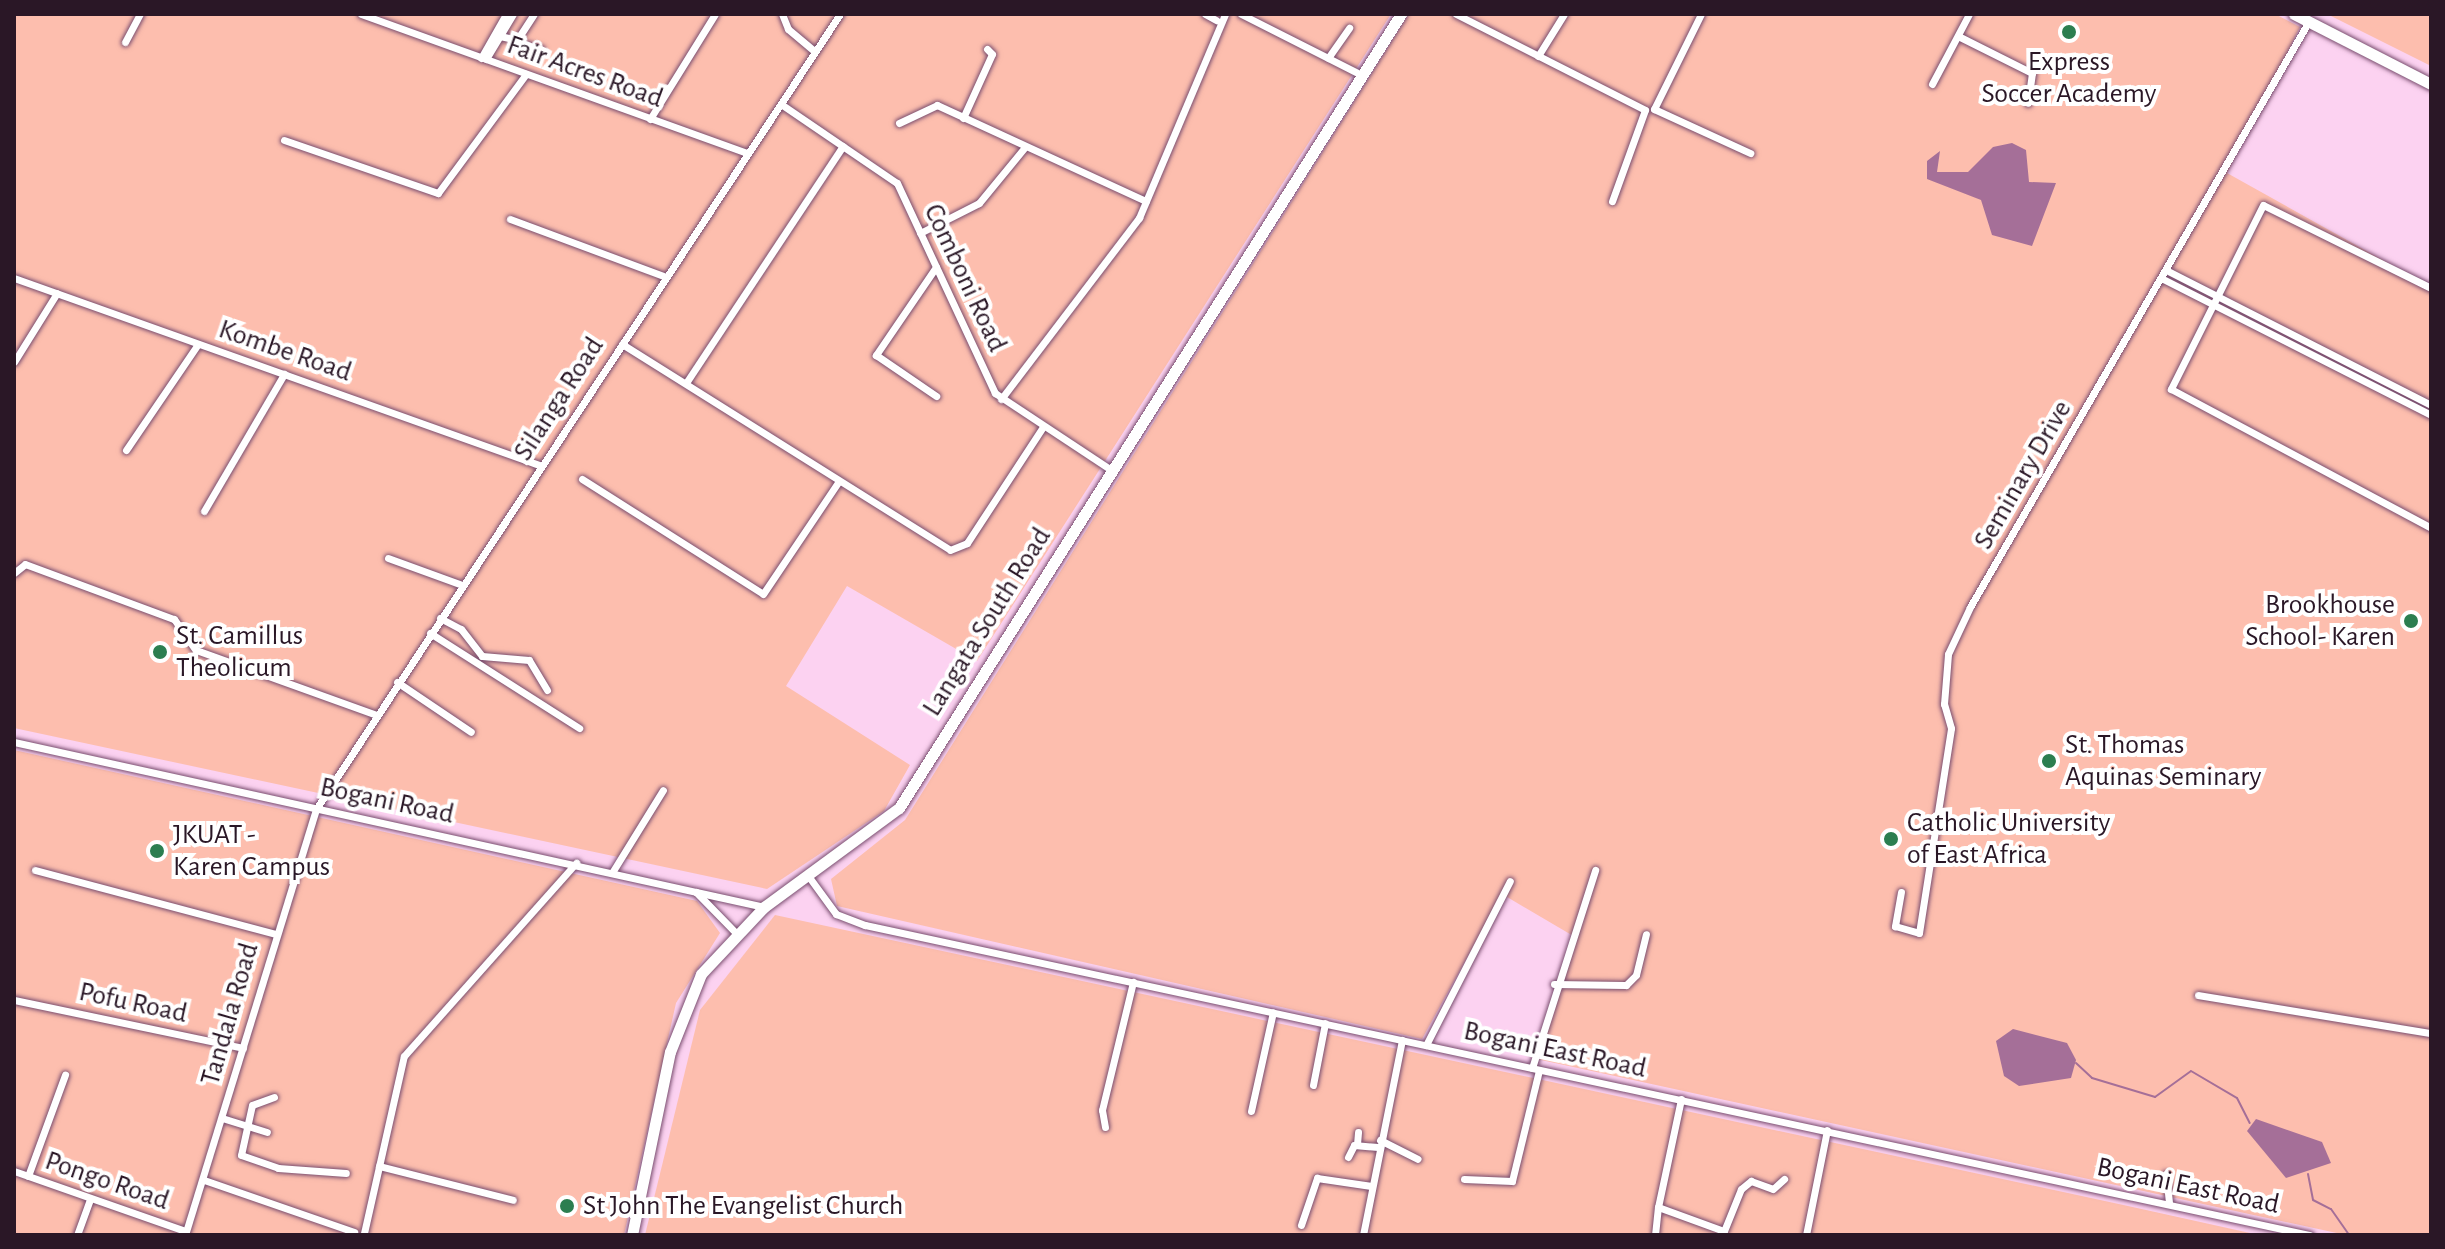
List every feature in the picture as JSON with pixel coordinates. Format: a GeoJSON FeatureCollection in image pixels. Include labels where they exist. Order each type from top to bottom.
{"type":"FeatureCollection","features":[{"type":"Feature","properties":{"kind":"street"},"geometry":{"type":"LineString","coordinates":[[125,42],[140,14]]}},
{"type":"Feature","properties":{"kind":"street","name":"Fair Acres Road"},"geometry":{"type":"LineString","coordinates":[[361,14],[748,153]]}},
{"type":"Feature","properties":{"kind":"street"},"geometry":{"type":"LineString","coordinates":[[483,58],[506,14]]}},
{"type":"Feature","properties":{"kind":"street"},"geometry":{"type":"LineString","coordinates":[[483,58],[513,14]]}},
{"type":"Feature","properties":{"kind":"street"},"geometry":{"type":"LineString","coordinates":[[513,41],[534,14]]}},
{"type":"Feature","properties":{"kind":"street"},"geometry":{"type":"LineString","coordinates":[[650,119],[715,14]]}},
{"type":"Feature","properties":{"kind":"street"},"geometry":{"type":"LineString","coordinates":[[782,14],[793,35],[815,52]]}},
{"type":"Feature","properties":{"kind":"street","name":"Silanga Road"},"geometry":{"type":"LineString","coordinates":[[316,809],[840,14]]}},
{"type":"Feature","properties":{"kind":"street"},"geometry":{"type":"LineString","coordinates":[[1205,14],[1216,20]]}},
{"type":"Feature","properties":{"kind":"street"},"geometry":{"type":"LineString","coordinates":[[1110,469],[1001,399],[1146,201],[1216,20],[1225,14]]}},
{"type":"Feature","properties":{"kind":"street"},"geometry":{"type":"LineString","coordinates":[[1241,14],[1362,75]]}},
{"type":"Feature","properties":{"kind":"street","name":"Langata South Road"},"geometry":{"type":"LineString","coordinates":[[632,1235],[680,1021],[701,974],[735,932],[764,907],[809,877],[899,808],[1110,469],[1401,14]]}},
{"type":"Feature","properties":{"kind":"street"},"geometry":{"type":"LineString","coordinates":[[1456,14],[1645,110],[1612,201]]}},
{"type":"Feature","properties":{"kind":"street"},"geometry":{"type":"LineString","coordinates":[[1538,56],[1564,14]]}},
{"type":"Feature","properties":{"kind":"street"},"geometry":{"type":"LineString","coordinates":[[1701,14],[1654,109],[1750,153]]}},
{"type":"Feature","properties":{"kind":"street"},"geometry":{"type":"LineString","coordinates":[[1932,84],[1969,14]]}},
{"type":"Feature","properties":{"kind":"street"},"geometry":{"type":"LineString","coordinates":[[2294,14],[2431,84]]}},
{"type":"Feature","properties":{"kind":"street","name":"Seminary Drive"},"geometry":{"type":"LineString","coordinates":[[1901,892],[1895,926],[1919,933],[1951,728],[1944,704],[1948,654],[2309,21]]}},
{"type":"Feature","properties":{"kind":"street"},"geometry":{"type":"LineString","coordinates":[[1328,58],[1349,28]]}},
{"type":"Feature","properties":{"kind":"street"},"geometry":{"type":"LineString","coordinates":[[500,36],[541,49]]}},
{"type":"Feature","properties":{"kind":"street"},"geometry":{"type":"LineString","coordinates":[[1958,36],[2032,73],[2028,103]]}},
{"type":"Feature","properties":{"kind":"street"},"geometry":{"type":"LineString","coordinates":[[963,118],[992,54],[987,49]]}},
{"type":"Feature","properties":{"kind":"street"},"geometry":{"type":"LineString","coordinates":[[284,140],[438,193],[526,74]]}},
{"type":"Feature","properties":{"kind":"street","name":"Comboni Road"},"geometry":{"type":"LineString","coordinates":[[781,104],[895,181],[1001,399]]}},
{"type":"Feature","properties":{"kind":"street"},"geometry":{"type":"LineString","coordinates":[[899,123],[930,105],[1146,201]]}},
{"type":"Feature","properties":{"kind":"street"},"geometry":{"type":"LineString","coordinates":[[686,383],[843,146]]}},
{"type":"Feature","properties":{"kind":"street"},"geometry":{"type":"LineString","coordinates":[[920,233],[979,203],[1025,147]]}},
{"type":"Feature","properties":{"kind":"street"},"geometry":{"type":"LineString","coordinates":[[2431,288],[2265,205],[2171,386],[2174,395],[2431,528]]}},
{"type":"Feature","properties":{"kind":"street"},"geometry":{"type":"LineString","coordinates":[[510,219],[666,277]]}},
{"type":"Feature","properties":{"kind":"street"},"geometry":{"type":"LineString","coordinates":[[936,267],[876,355],[936,396]]}},
{"type":"Feature","properties":{"kind":"street"},"geometry":{"type":"LineString","coordinates":[[2168,271],[2214,299],[2431,415]]}},
{"type":"Feature","properties":{"kind":"street","name":"Kombe Road"},"geometry":{"type":"LineString","coordinates":[[14,278],[542,466]]}},
{"type":"Feature","properties":{"kind":"street"},"geometry":{"type":"LineString","coordinates":[[2163,279],[2214,299],[2431,405]]}},
{"type":"Feature","properties":{"kind":"street"},"geometry":{"type":"LineString","coordinates":[[14,362],[57,293]]}},
{"type":"Feature","properties":{"kind":"street"},"geometry":{"type":"LineString","coordinates":[[126,450],[198,344]]}},
{"type":"Feature","properties":{"kind":"street"},"geometry":{"type":"LineString","coordinates":[[622,344],[839,481],[958,550],[1043,427]]}},
{"type":"Feature","properties":{"kind":"street"},"geometry":{"type":"LineString","coordinates":[[204,511],[284,374]]}},
{"type":"Feature","properties":{"kind":"street"},"geometry":{"type":"LineString","coordinates":[[582,479],[763,594],[839,481]]}},
{"type":"Feature","properties":{"kind":"street"},"geometry":{"type":"LineString","coordinates":[[388,558],[462,585]]}},
{"type":"Feature","properties":{"kind":"street"},"geometry":{"type":"LineString","coordinates":[[14,573],[25,564],[174,619],[196,650],[377,715]]}},
{"type":"Feature","properties":{"kind":"street"},"geometry":{"type":"LineString","coordinates":[[440,618],[461,629],[482,656],[529,660],[547,690]]}},
{"type":"Feature","properties":{"kind":"street"},"geometry":{"type":"LineString","coordinates":[[430,633],[579,728]]}},
{"type":"Feature","properties":{"kind":"street"},"geometry":{"type":"LineString","coordinates":[[397,682],[471,732]]}},
{"type":"Feature","properties":{"kind":"street","name":"Bogani Road"},"geometry":{"type":"LineString","coordinates":[[14,742],[613,871],[764,907]]}},
{"type":"Feature","properties":{"kind":"street"},"geometry":{"type":"LineString","coordinates":[[613,871],[663,790]]}},
{"type":"Feature","properties":{"kind":"street","name":"Tandala Road"},"geometry":{"type":"LineString","coordinates":[[185,1233],[204,1180],[316,809]]}},
{"type":"Feature","properties":{"kind":"street"},"geometry":{"type":"LineString","coordinates":[[364,1233],[407,1051],[576,863]]}},
{"type":"Feature","properties":{"kind":"street"},"geometry":{"type":"LineString","coordinates":[[35,870],[276,934]]}},
{"type":"Feature","properties":{"kind":"street"},"geometry":{"type":"LineString","coordinates":[[1464,1179],[1513,1179],[1554,984],[1595,870]]}},
{"type":"Feature","properties":{"kind":"street","name":"Bogani East Road"},"geometry":{"type":"LineString","coordinates":[[809,877],[831,909],[853,922],[2310,1235]]}},
{"type":"Feature","properties":{"kind":"street"},"geometry":{"type":"LineString","coordinates":[[1426,1045],[1510,881]]}},
{"type":"Feature","properties":{"kind":"street"},"geometry":{"type":"LineString","coordinates":[[696,892],[735,932]]}},
{"type":"Feature","properties":{"kind":"street"},"geometry":{"type":"LineString","coordinates":[[1554,984],[1626,985],[1636,975],[1646,934]]}},
{"type":"Feature","properties":{"kind":"street"},"geometry":{"type":"LineString","coordinates":[[1105,1127],[1102,1110],[1133,982]]}},
{"type":"Feature","properties":{"kind":"street"},"geometry":{"type":"LineString","coordinates":[[2198,995],[2431,1033]]}},
{"type":"Feature","properties":{"kind":"street","name":"Pofu Road"},"geometry":{"type":"LineString","coordinates":[[14,1000],[243,1048]]}},
{"type":"Feature","properties":{"kind":"street"},"geometry":{"type":"LineString","coordinates":[[1251,1111],[1273,1012]]}},
{"type":"Feature","properties":{"kind":"street"},"geometry":{"type":"LineString","coordinates":[[1313,1085],[1325,1023]]}},
{"type":"Feature","properties":{"kind":"street"},"geometry":{"type":"LineString","coordinates":[[1363,1235],[1402,1040]]}},
{"type":"Feature","properties":{"kind":"street"},"geometry":{"type":"LineString","coordinates":[[28,1176],[65,1075]]}},
{"type":"Feature","properties":{"kind":"street"},"geometry":{"type":"LineString","coordinates":[[274,1097],[252,1105],[241,1155],[278,1168],[346,1173]]}},
{"type":"Feature","properties":{"kind":"street"},"geometry":{"type":"LineString","coordinates":[[1655,1235],[1681,1099]]}},
{"type":"Feature","properties":{"kind":"street"},"geometry":{"type":"LineString","coordinates":[[222,1118],[267,1132]]}},
{"type":"Feature","properties":{"kind":"street"},"geometry":{"type":"LineString","coordinates":[[1806,1235],[1827,1130]]}},
{"type":"Feature","properties":{"kind":"street"},"geometry":{"type":"LineString","coordinates":[[1348,1157],[1357,1144],[1358,1132]]}},
{"type":"Feature","properties":{"kind":"street"},"geometry":{"type":"LineString","coordinates":[[1357,1144],[1379,1144],[1418,1159]]}},
{"type":"Feature","properties":{"kind":"street"},"geometry":{"type":"LineString","coordinates":[[379,1166],[513,1200]]}},
{"type":"Feature","properties":{"kind":"street","name":"Pongo Road"},"geometry":{"type":"LineString","coordinates":[[14,1171],[185,1233]]}},
{"type":"Feature","properties":{"kind":"street"},"geometry":{"type":"LineString","coordinates":[[2166,1174],[2169,1203]]}},
{"type":"Feature","properties":{"kind":"street"},"geometry":{"type":"LineString","coordinates":[[1301,1225],[1317,1178],[1371,1186]]}},
{"type":"Feature","properties":{"kind":"street"},"geometry":{"type":"LineString","coordinates":[[1658,1207],[1725,1233],[1741,1189],[1751,1181],[1773,1189],[1784,1179]]}},
{"type":"Feature","properties":{"kind":"street"},"geometry":{"type":"LineString","coordinates":[[204,1180],[354,1232]]}},
{"type":"Feature","properties":{"kind":"street"},"geometry":{"type":"LineString","coordinates":[[77,1235],[90,1199]]}},
{"type":"Feature","properties":{"kind":"shaded area"},"geometry":{"type":"Polygon","coordinates":[[[14,14],[1391,14],[977,661],[847,586],[786,686],[910,765],[884,811],[767,889],[14,728],[14,14]]]}},
{"type":"Feature","properties":{"kind":"shaded area"},"geometry":{"type":"Polygon","coordinates":[[[1409,14],[2275,14],[2300,27],[2227,173],[2431,287],[2431,1235],[2346,1235],[1532,1058],[1575,937],[1502,894],[1422,1039],[837,906],[831,879],[905,820],[1409,14]]]}},
{"type":"Feature","properties":{"kind":"shaded area"},"geometry":{"type":"Polygon","coordinates":[[[2327,14],[2431,14],[2431,66],[2327,14]]]}},
{"type":"Feature","properties":{"kind":"shaded area"},"geometry":{"type":"Polygon","coordinates":[[[2012,143],[2026,150],[2029,182],[2056,183],[2032,246],[1992,235],[1981,200],[1927,179],[1927,161],[1940,151],[1937,172],[1968,172],[1993,147],[2012,143]]]}},
{"type":"Feature","properties":{"kind":"shaded area"},"geometry":{"type":"Polygon","coordinates":[[[14,750],[697,901],[720,933],[676,1003],[624,1235],[14,1235],[14,750]]]}},
{"type":"Feature","properties":{"kind":"shaded area"},"geometry":{"type":"Polygon","coordinates":[[[775,915],[2259,1235],[645,1235],[700,1010],[775,915]]]}},
{"type":"Feature","properties":{"kind":"shaded area"},"geometry":{"type":"Polygon","coordinates":[[[2013,1029],[2067,1043],[2076,1060],[2071,1078],[2019,1086],[2004,1076],[1996,1041],[2013,1029]]]}},
{"type":"Feature","properties":{"kind":"shaded area"},"geometry":{"type":"Polygon","coordinates":[[[2256,1119],[2322,1142],[2331,1163],[2286,1178],[2247,1131],[2256,1119]]]}},
{"type":"Feature","properties":{"kind":"waterway"},"geometry":{"type":"LineString","coordinates":[[2076,1063],[2092,1078],[2155,1097],[2191,1071],[2237,1098],[2250,1123]]}},
{"type":"Feature","properties":{"kind":"waterway"},"geometry":{"type":"LineString","coordinates":[[2308,1174],[2313,1200],[2331,1209],[2349,1235]]}},
{"type":"Feature","properties":{"kind":"place","name":"Express Soccer Academy"},"geometry":{"type":"Point","coordinates":[2069,32]}},
{"type":"Feature","properties":{"kind":"place","name":"Brookhouse School- Karen"},"geometry":{"type":"Point","coordinates":[2411,621]}},
{"type":"Feature","properties":{"kind":"place","name":"St. Camillus Theolicum"},"geometry":{"type":"Point","coordinates":[160,652]}},
{"type":"Feature","properties":{"kind":"place","name":"St. Thomas Aquinas Seminary"},"geometry":{"type":"Point","coordinates":[2049,761]}},
{"type":"Feature","properties":{"kind":"place","name":"Catholic University of East Africa"},"geometry":{"type":"Point","coordinates":[1891,839]}},
{"type":"Feature","properties":{"kind":"place","name":"JKUAT - Karen Campus"},"geometry":{"type":"Point","coordinates":[157,851]}},
{"type":"Feature","properties":{"kind":"place","name":"St John The Evangelist Church"},"geometry":{"type":"Point","coordinates":[567,1206]}}]}
